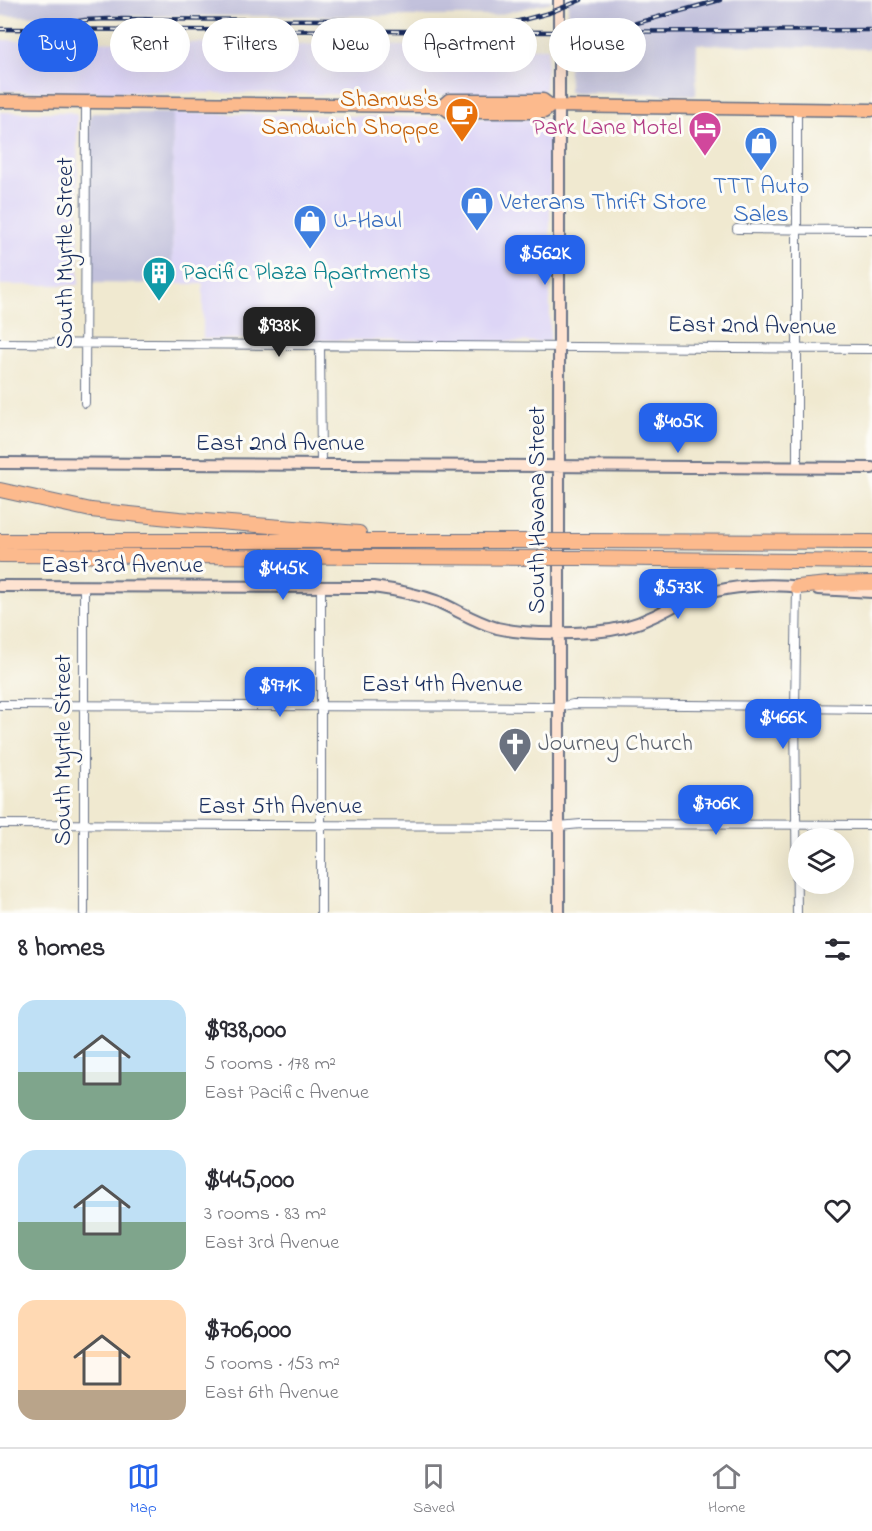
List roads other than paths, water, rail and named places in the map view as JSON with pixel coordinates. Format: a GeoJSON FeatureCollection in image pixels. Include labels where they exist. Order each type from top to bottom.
{"type":"FeatureCollection","features":[{"type":"Feature","properties":{"kind":"highway"},"geometry":{"type":"LineString","coordinates":[[0,490],[91,510],[179,519],[498,541]]}},
{"type":"Feature","properties":{"kind":"highway"},"geometry":{"type":"LineString","coordinates":[[0,542],[872,542]]}},
{"type":"Feature","properties":{"kind":"highway"},"geometry":{"type":"LineString","coordinates":[[0,555],[872,562]]}},
{"type":"Feature","properties":{"kind":"highway"},"geometry":{"type":"LineString","coordinates":[[0,561],[31,555]]}},
{"type":"Feature","properties":{"kind":"highway"},"geometry":{"type":"LineString","coordinates":[[797,587],[872,583]]}},
{"type":"Feature","properties":{"kind":"main road"},"geometry":{"type":"LineString","coordinates":[[0,101],[442,105],[450,112],[544,112],[555,106],[872,110]]}},
{"type":"Feature","properties":{"kind":"street","name":"South Havana Street"},"geometry":{"type":"LineString","coordinates":[[559,0],[555,106],[559,346],[559,913]]}},
{"type":"Feature","properties":{"kind":"street","name":"South Myrtle Street"},"geometry":{"type":"LineString","coordinates":[[85,403],[86,103]]}},
{"type":"Feature","properties":{"kind":"street"},"geometry":{"type":"LineString","coordinates":[[797,110],[797,467]]}},
{"type":"Feature","properties":{"kind":"street"},"geometry":{"type":"LineString","coordinates":[[737,229],[872,230]]}},
{"type":"Feature","properties":{"kind":"street","name":"East 2nd Avenue"},"geometry":{"type":"LineString","coordinates":[[0,343],[872,349]]}},
{"type":"Feature","properties":{"kind":"street"},"geometry":{"type":"LineString","coordinates":[[320,345],[321,465]]}},
{"type":"Feature","properties":{"kind":"street","name":"East 2nd Avenue"},"geometry":{"type":"LineString","coordinates":[[0,463],[559,466]]}},
{"type":"Feature","properties":{"kind":"street"},"geometry":{"type":"LineString","coordinates":[[559,466],[872,468]]}},
{"type":"Feature","properties":{"kind":"street","name":"East 3rd Avenue"},"geometry":{"type":"LineString","coordinates":[[0,586],[373,587],[405,591],[499,628],[527,633],[559,633]]}},
{"type":"Feature","properties":{"kind":"street"},"geometry":{"type":"LineString","coordinates":[[321,586],[321,913]]}},
{"type":"Feature","properties":{"kind":"street","name":"South Myrtle Street"},"geometry":{"type":"LineString","coordinates":[[84,587],[84,913]]}},
{"type":"Feature","properties":{"kind":"street"},"geometry":{"type":"LineString","coordinates":[[559,633],[595,632],[619,628],[651,618],[685,600],[734,587],[797,587],[872,592]]}},
{"type":"Feature","properties":{"kind":"street"},"geometry":{"type":"LineString","coordinates":[[797,587],[795,708],[797,913]]}},
{"type":"Feature","properties":{"kind":"street"},"geometry":{"type":"LineString","coordinates":[[560,707],[573,704],[872,709]]}},
{"type":"Feature","properties":{"kind":"street","name":"East 4th Avenue"},"geometry":{"type":"LineString","coordinates":[[0,705],[560,707]]}},
{"type":"Feature","properties":{"kind":"street","name":"East 5th Avenue"},"geometry":{"type":"LineString","coordinates":[[0,824],[872,825]]}},
{"type":"Feature","properties":{"kind":"railway"},"geometry":{"type":"LineString","coordinates":[[530,18],[581,0]]}},
{"type":"Feature","properties":{"kind":"railway"},"geometry":{"type":"LineString","coordinates":[[646,20],[720,0]]}},
{"type":"Feature","properties":{"kind":"railway"},"geometry":{"type":"LineString","coordinates":[[98,19],[311,20]]}},
{"type":"Feature","properties":{"kind":"railway"},"geometry":{"type":"LineString","coordinates":[[0,29],[559,32],[872,30]]}},
{"type":"Feature","properties":{"kind":"place","name":"Shamus's Sandwich Shoppe"},"geometry":{"type":"Point","coordinates":[462,143]}},
{"type":"Feature","properties":{"kind":"place","name":"Park Lane Motel"},"geometry":{"type":"Point","coordinates":[705,157]}},
{"type":"Feature","properties":{"kind":"place","name":"TTT Auto Sales"},"geometry":{"type":"Point","coordinates":[761,172]}},
{"type":"Feature","properties":{"kind":"place","name":"Veterans Thrift Store"},"geometry":{"type":"Point","coordinates":[477,232]}},
{"type":"Feature","properties":{"kind":"place","name":"U-Haul"},"geometry":{"type":"Point","coordinates":[310,250]}},
{"type":"Feature","properties":{"kind":"place","name":"Pacific Plaza Apartments"},"geometry":{"type":"Point","coordinates":[159,302]}},
{"type":"Feature","properties":{"kind":"place","name":"Journey Church"},"geometry":{"type":"Point","coordinates":[515,773]}}]}
